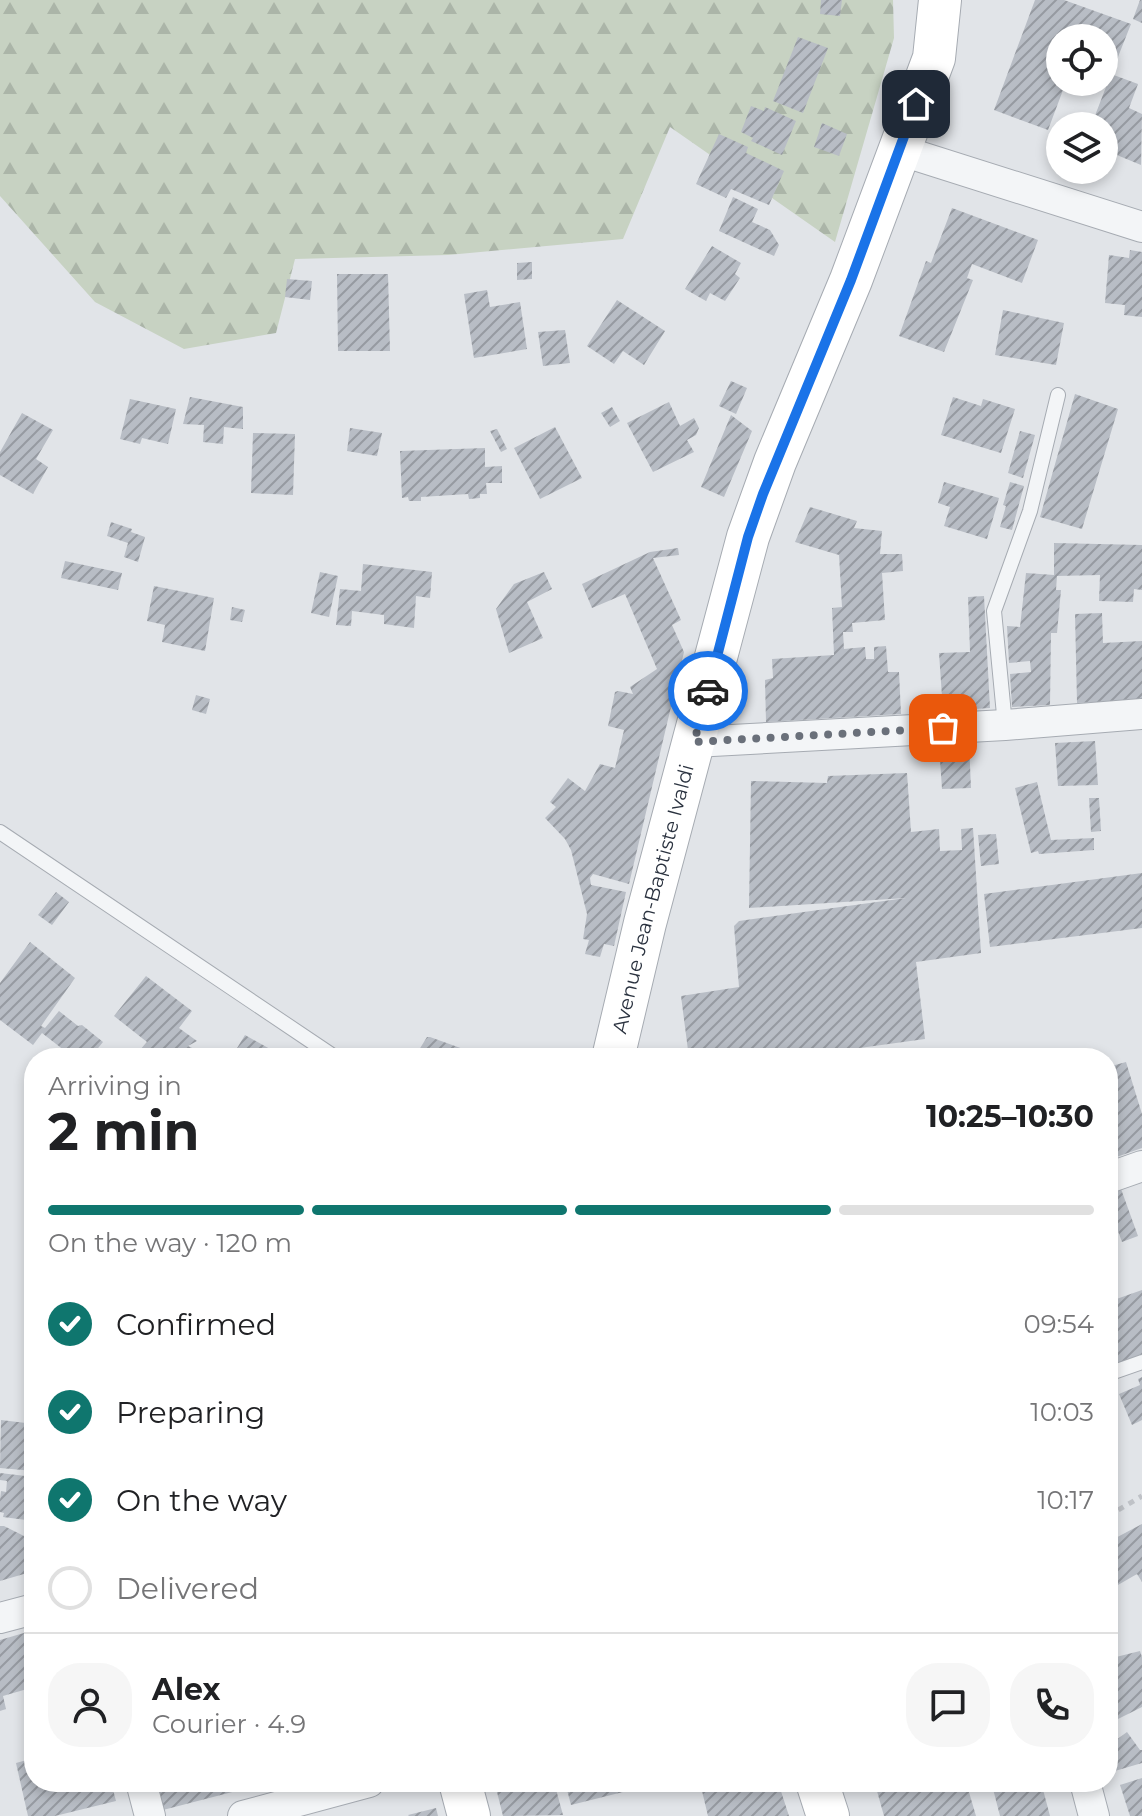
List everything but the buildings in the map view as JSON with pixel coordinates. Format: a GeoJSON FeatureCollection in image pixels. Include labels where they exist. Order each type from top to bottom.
{"type":"FeatureCollection","features":[{"type":"Feature","properties":{"kind":"main road","name":"Avenue Jean-Baptiste Ivaldi"},"geometry":{"type":"LineString","coordinates":[[899,150],[913,0]]}},
{"type":"Feature","properties":{"kind":"main road","name":"Avenue Jean-Baptiste Ivaldi"},"geometry":{"type":"LineString","coordinates":[[615,1048],[645,923],[748,537],[775,462],[851,280],[934,58],[940,0]]}},
{"type":"Feature","properties":{"kind":"main road"},"geometry":{"type":"LineString","coordinates":[[463,1792],[469,1816]]}},
{"type":"Feature","properties":{"kind":"main road"},"geometry":{"type":"LineString","coordinates":[[820,1792],[828,1816]]}},
{"type":"Feature","properties":{"kind":"street"},"geometry":{"type":"LineString","coordinates":[[899,150],[1142,227]]}},
{"type":"Feature","properties":{"kind":"street"},"geometry":{"type":"LineString","coordinates":[[694,742],[1005,725],[1142,714]]}},
{"type":"Feature","properties":{"kind":"street"},"geometry":{"type":"LineString","coordinates":[[1118,1174],[1142,1166]]}},
{"type":"Feature","properties":{"kind":"street"},"geometry":{"type":"LineString","coordinates":[[0,1618],[24,1612]]}},
{"type":"Feature","properties":{"kind":"street"},"geometry":{"type":"LineString","coordinates":[[144,1792],[150,1816]]}},
{"type":"Feature","properties":{"kind":"street"},"geometry":{"type":"LineString","coordinates":[[243,1816],[332,1792]]}},
{"type":"Feature","properties":{"kind":"street"},"geometry":{"type":"LineString","coordinates":[[1088,1792],[1094,1816]]}},
{"type":"Feature","properties":{"kind":"lane"},"geometry":{"type":"LineString","coordinates":[[1005,725],[994,611],[1030,511],[1058,395]]}},
{"type":"Feature","properties":{"kind":"lane"},"geometry":{"type":"LineString","coordinates":[[0,832],[321,1048]]}},
{"type":"Feature","properties":{"kind":"lane"},"geometry":{"type":"LineString","coordinates":[[1118,1370],[1142,1362]]}},
{"type":"Feature","properties":{"kind":"path"},"geometry":{"type":"LineString","coordinates":[[1118,1510],[1142,1496]]}},
{"type":"Feature","properties":{"kind":"green space"},"geometry":{"type":"Polygon","coordinates":[[[0,0],[893,0],[894,38],[835,242],[670,127],[623,239],[448,255],[295,259],[276,333],[184,349],[95,302],[0,196],[0,0]]]}},
{"type":"Feature","properties":{"kind":"way so far"},"geometry":{"type":"LineString","coordinates":[[708,691],[694,742],[943,728]]}},
{"type":"Feature","properties":{"kind":"route"},"geometry":{"type":"LineString","coordinates":[[708,691],[748,537],[763,494],[851,280],[916,104]]}}]}
